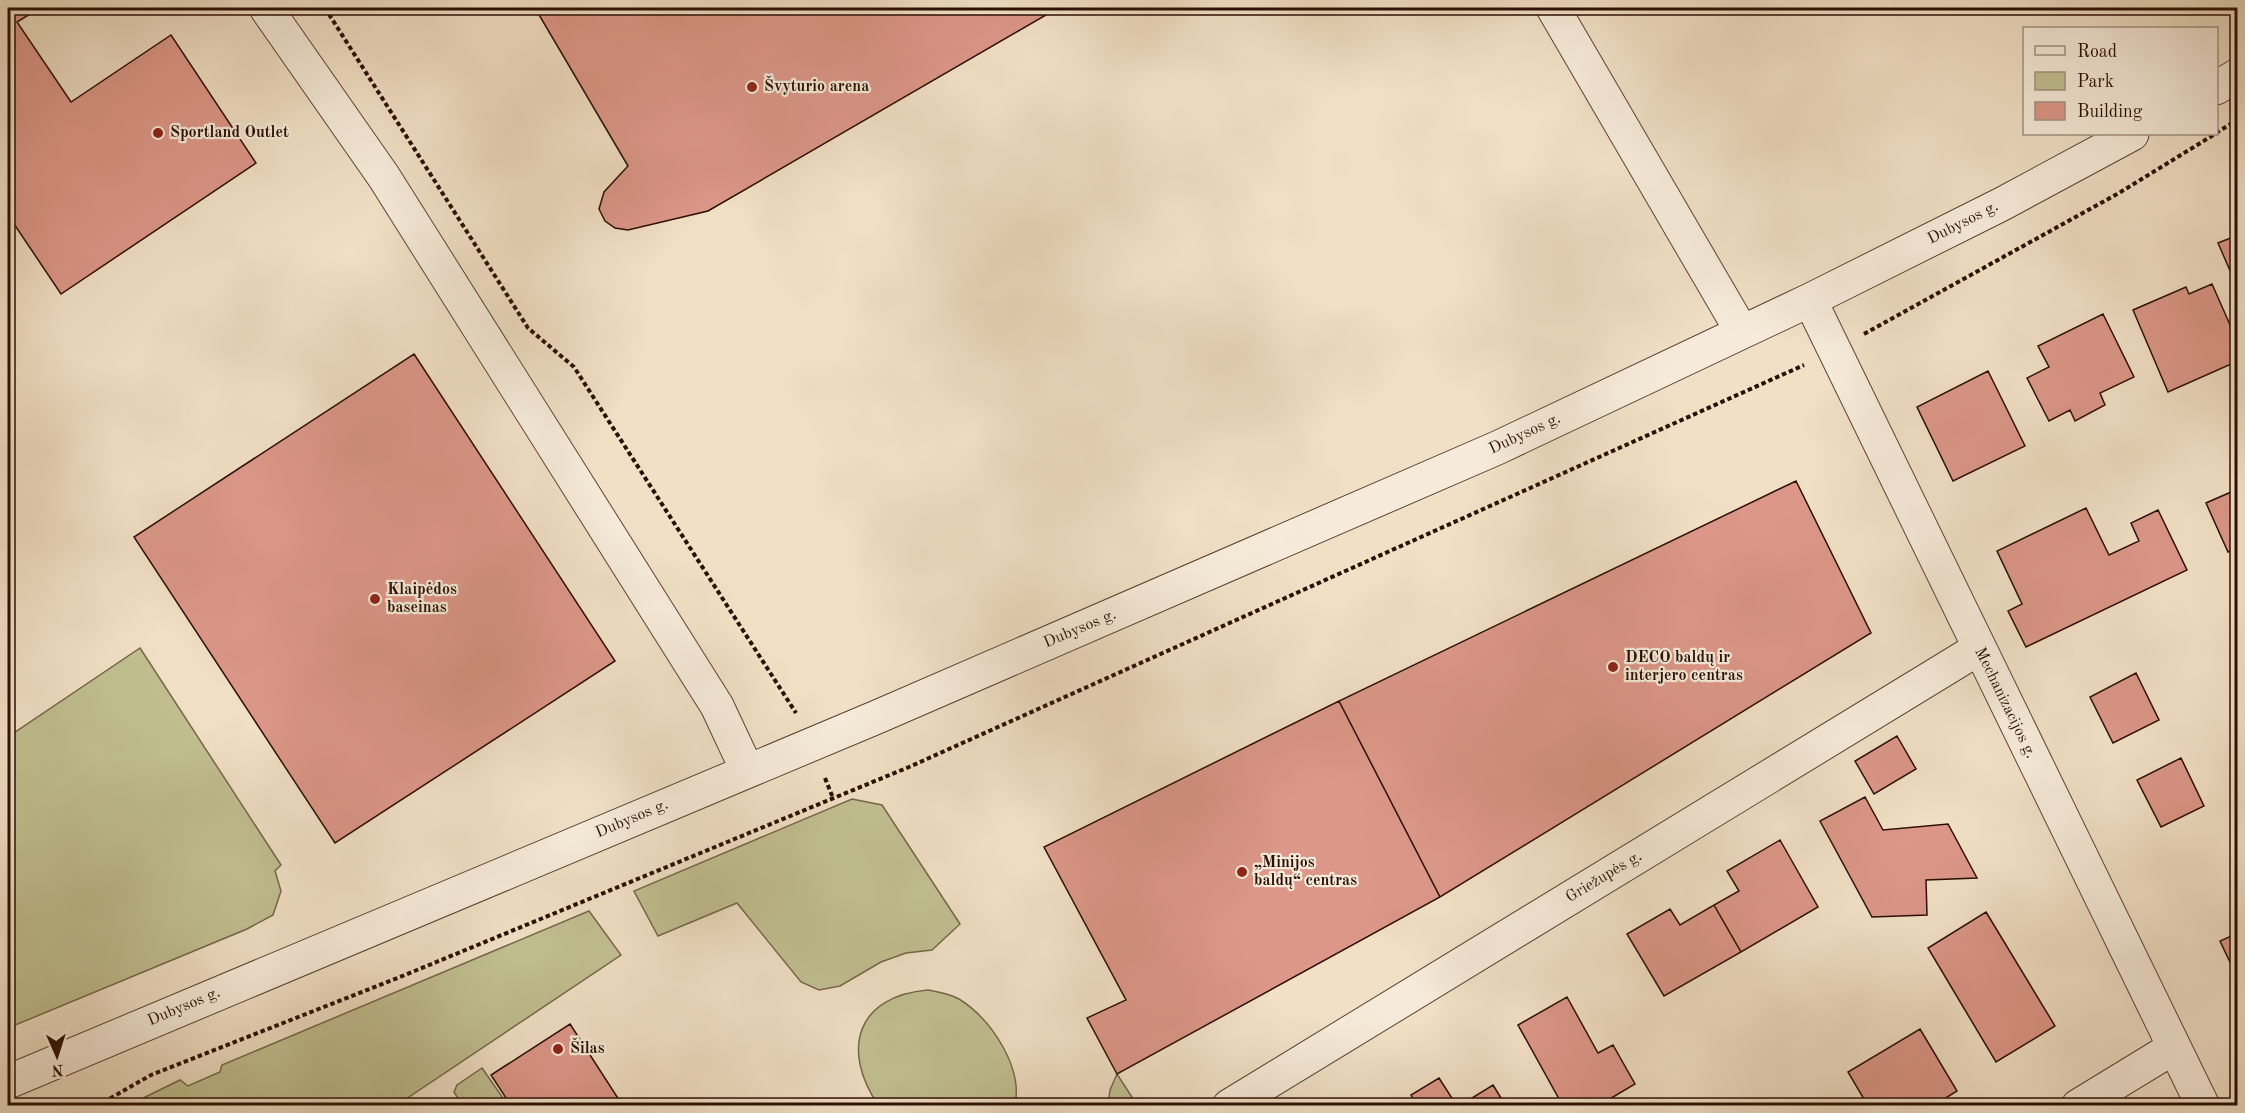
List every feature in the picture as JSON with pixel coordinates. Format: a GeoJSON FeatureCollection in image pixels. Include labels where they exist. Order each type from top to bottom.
{"type":"FeatureCollection","features":[{"type":"Feature","properties":{"kind":"street"},"geometry":{"type":"LineString","coordinates":[[266,8],[384,177],[717,706],[747,770]]}},
{"type":"Feature","properties":{"kind":"street"},"geometry":{"type":"LineString","coordinates":[[1553,8],[1742,332]]}},
{"type":"Feature","properties":{"kind":"street"},"geometry":{"type":"LineString","coordinates":[[2218,87],[2238,75]]}},
{"type":"Feature","properties":{"kind":"street","name":"Dubysos g."},"geometry":{"type":"LineString","coordinates":[[8,1082],[877,717],[1497,448],[1810,300],[2001,204],[2130,135]]}},
{"type":"Feature","properties":{"kind":"street","name":"Mechanizacijos g."},"geometry":{"type":"LineString","coordinates":[[1810,300],[1978,649],[2203,1106]]}},
{"type":"Feature","properties":{"kind":"street","name":"Griežupės g."},"geometry":{"type":"LineString","coordinates":[[1229,1106],[1978,649]]}},
{"type":"Feature","properties":{"kind":"street"},"geometry":{"type":"LineString","coordinates":[[2079,1106],[2173,1048]]}},
{"type":"Feature","properties":{"kind":"path"},"geometry":{"type":"LineString","coordinates":[[325,8],[528,328],[574,367],[794,709]]}},
{"type":"Feature","properties":{"kind":"path"},"geometry":{"type":"LineString","coordinates":[[2218,132],[2238,120]]}},
{"type":"Feature","properties":{"kind":"path"},"geometry":{"type":"LineString","coordinates":[[97,1106],[150,1075],[400,977],[909,767],[1835,351],[2119,193],[2213,135]]}},
{"type":"Feature","properties":{"kind":"green space"},"geometry":{"type":"Polygon","coordinates":[[[140,648],[281,865],[275,871],[281,891],[273,915],[247,929],[8,1028],[8,737],[140,648]]]}},
{"type":"Feature","properties":{"kind":"green space"},"geometry":{"type":"Polygon","coordinates":[[[852,799],[882,805],[960,924],[932,950],[906,953],[881,962],[840,986],[819,990],[801,982],[737,903],[658,936],[634,891],[852,799]]]}},
{"type":"Feature","properties":{"kind":"green space"},"geometry":{"type":"Polygon","coordinates":[[[589,911],[621,955],[397,1105],[129,1105],[180,1080],[188,1086],[220,1072],[222,1065],[589,911]]]}},
{"type":"Feature","properties":{"kind":"green space"},"geometry":{"type":"Polygon","coordinates":[[[928,990],[959,999],[993,1031],[1002,1045],[1014,1075],[1015,1105],[878,1105],[867,1085],[860,1065],[859,1046],[862,1029],[871,1015],[885,1003],[904,994],[928,990]]]}},
{"type":"Feature","properties":{"kind":"green space"},"geometry":{"type":"Polygon","coordinates":[[[482,1068],[505,1101],[499,1105],[462,1105],[454,1092],[457,1085],[482,1068]]]}},
{"type":"Feature","properties":{"kind":"green space"},"geometry":{"type":"Polygon","coordinates":[[[1117,1074],[1135,1102],[1143,1105],[1108,1105],[1110,1090],[1117,1074]]]}},
{"type":"Feature","properties":{"kind":"building"},"geometry":{"type":"Polygon","coordinates":[[[8,8],[40,8],[17,22],[71,102],[171,35],[256,163],[61,294],[8,215],[8,8]]]}},
{"type":"Feature","properties":{"kind":"building","name":"Švyturio arena"},"geometry":{"type":"Polygon","coordinates":[[[535,8],[1058,8],[708,211],[628,230],[615,228],[605,221],[599,209],[604,192],[628,166],[535,8]]]}},
{"type":"Feature","properties":{"kind":"building"},"geometry":{"type":"Polygon","coordinates":[[[2238,235],[2238,289],[2218,243],[2238,235]]]}},
{"type":"Feature","properties":{"kind":"building"},"geometry":{"type":"Polygon","coordinates":[[[2212,284],[2238,343],[2238,361],[2168,392],[2133,310],[2186,287],[2189,294],[2212,284]]]}},
{"type":"Feature","properties":{"kind":"building"},"geometry":{"type":"Polygon","coordinates":[[[2103,314],[2134,377],[2100,393],[2105,405],[2075,421],[2070,410],[2049,421],[2027,378],[2049,367],[2038,346],[2103,314]]]}},
{"type":"Feature","properties":{"kind":"building","name":"Klaipėdos baseinas"},"geometry":{"type":"Polygon","coordinates":[[[414,354],[615,661],[335,843],[134,537],[414,354]]]}},
{"type":"Feature","properties":{"kind":"building"},"geometry":{"type":"Polygon","coordinates":[[[1988,371],[2025,446],[1953,481],[1917,407],[1988,371]]]}},
{"type":"Feature","properties":{"kind":"building","name":"DECO baldų ir interjero centras"},"geometry":{"type":"Polygon","coordinates":[[[1796,481],[1871,633],[1440,897],[1339,701],[1796,481]]]}},
{"type":"Feature","properties":{"kind":"building"},"geometry":{"type":"Polygon","coordinates":[[[2238,489],[2238,548],[2228,552],[2206,503],[2238,489]]]}},
{"type":"Feature","properties":{"kind":"building"},"geometry":{"type":"Polygon","coordinates":[[[2086,508],[2109,555],[2139,541],[2131,523],[2158,510],[2187,570],[2026,647],[2008,611],[2022,604],[1997,551],[2086,508]]]}},
{"type":"Feature","properties":{"kind":"building"},"geometry":{"type":"Polygon","coordinates":[[[2136,673],[2159,720],[2113,743],[2090,697],[2136,673]]]}},
{"type":"Feature","properties":{"kind":"building","name":"„Minijos baldų“ centras"},"geometry":{"type":"Polygon","coordinates":[[[1339,701],[1440,897],[1117,1074],[1087,1018],[1126,1000],[1044,847],[1339,701]]]}},
{"type":"Feature","properties":{"kind":"building"},"geometry":{"type":"Polygon","coordinates":[[[1897,736],[1916,769],[1874,794],[1855,761],[1897,736]]]}},
{"type":"Feature","properties":{"kind":"building"},"geometry":{"type":"Polygon","coordinates":[[[2181,758],[2204,806],[2161,827],[2137,780],[2181,758]]]}},
{"type":"Feature","properties":{"kind":"building"},"geometry":{"type":"Polygon","coordinates":[[[1865,797],[1883,830],[1948,824],[1977,878],[1926,880],[1927,915],[1872,917],[1820,821],[1865,797]]]}},
{"type":"Feature","properties":{"kind":"building"},"geometry":{"type":"Polygon","coordinates":[[[1780,840],[1818,907],[1741,952],[1714,905],[1739,891],[1727,871],[1780,840]]]}},
{"type":"Feature","properties":{"kind":"building"},"geometry":{"type":"Polygon","coordinates":[[[1714,905],[1741,952],[1664,996],[1627,934],[1670,909],[1680,925],[1714,905]]]}},
{"type":"Feature","properties":{"kind":"building"},"geometry":{"type":"Polygon","coordinates":[[[1986,912],[2055,1026],[1996,1062],[1928,948],[1986,912]]]}},
{"type":"Feature","properties":{"kind":"building"},"geometry":{"type":"Polygon","coordinates":[[[2238,933],[2238,979],[2220,941],[2238,933]]]}},
{"type":"Feature","properties":{"kind":"building"},"geometry":{"type":"Polygon","coordinates":[[[1567,997],[1598,1053],[1613,1045],[1635,1084],[1598,1106],[1563,1106],[1518,1025],[1567,997]]]}},
{"type":"Feature","properties":{"kind":"building","name":"Šilas"},"geometry":{"type":"Polygon","coordinates":[[[570,1024],[623,1106],[508,1106],[510,1104],[491,1075],[570,1024]]]}},
{"type":"Feature","properties":{"kind":"building"},"geometry":{"type":"Polygon","coordinates":[[[1920,1029],[1957,1091],[1933,1106],[1868,1106],[1848,1072],[1920,1029]]]}},
{"type":"Feature","properties":{"kind":"building"},"geometry":{"type":"Polygon","coordinates":[[[1439,1078],[1457,1106],[1417,1106],[1411,1095],[1439,1078]]]}},
{"type":"Feature","properties":{"kind":"building"},"geometry":{"type":"Polygon","coordinates":[[[1493,1085],[1506,1106],[1459,1106],[1493,1085]]]}},
{"type":"Feature","properties":{"kind":"place","name":"Švyturio arena"},"geometry":{"type":"Point","coordinates":[752,87]}},
{"type":"Feature","properties":{"kind":"place","name":"Sportland Outlet"},"geometry":{"type":"Point","coordinates":[158,133]}},
{"type":"Feature","properties":{"kind":"place","name":"Klaipėdos baseinas"},"geometry":{"type":"Point","coordinates":[375,599]}},
{"type":"Feature","properties":{"kind":"place","name":"DECO baldų ir interjero centras"},"geometry":{"type":"Point","coordinates":[1613,667]}},
{"type":"Feature","properties":{"kind":"place","name":"„Minijos baldų“ centras"},"geometry":{"type":"Point","coordinates":[1242,872]}},
{"type":"Feature","properties":{"kind":"place","name":"Šilas"},"geometry":{"type":"Point","coordinates":[558,1049]}}]}
